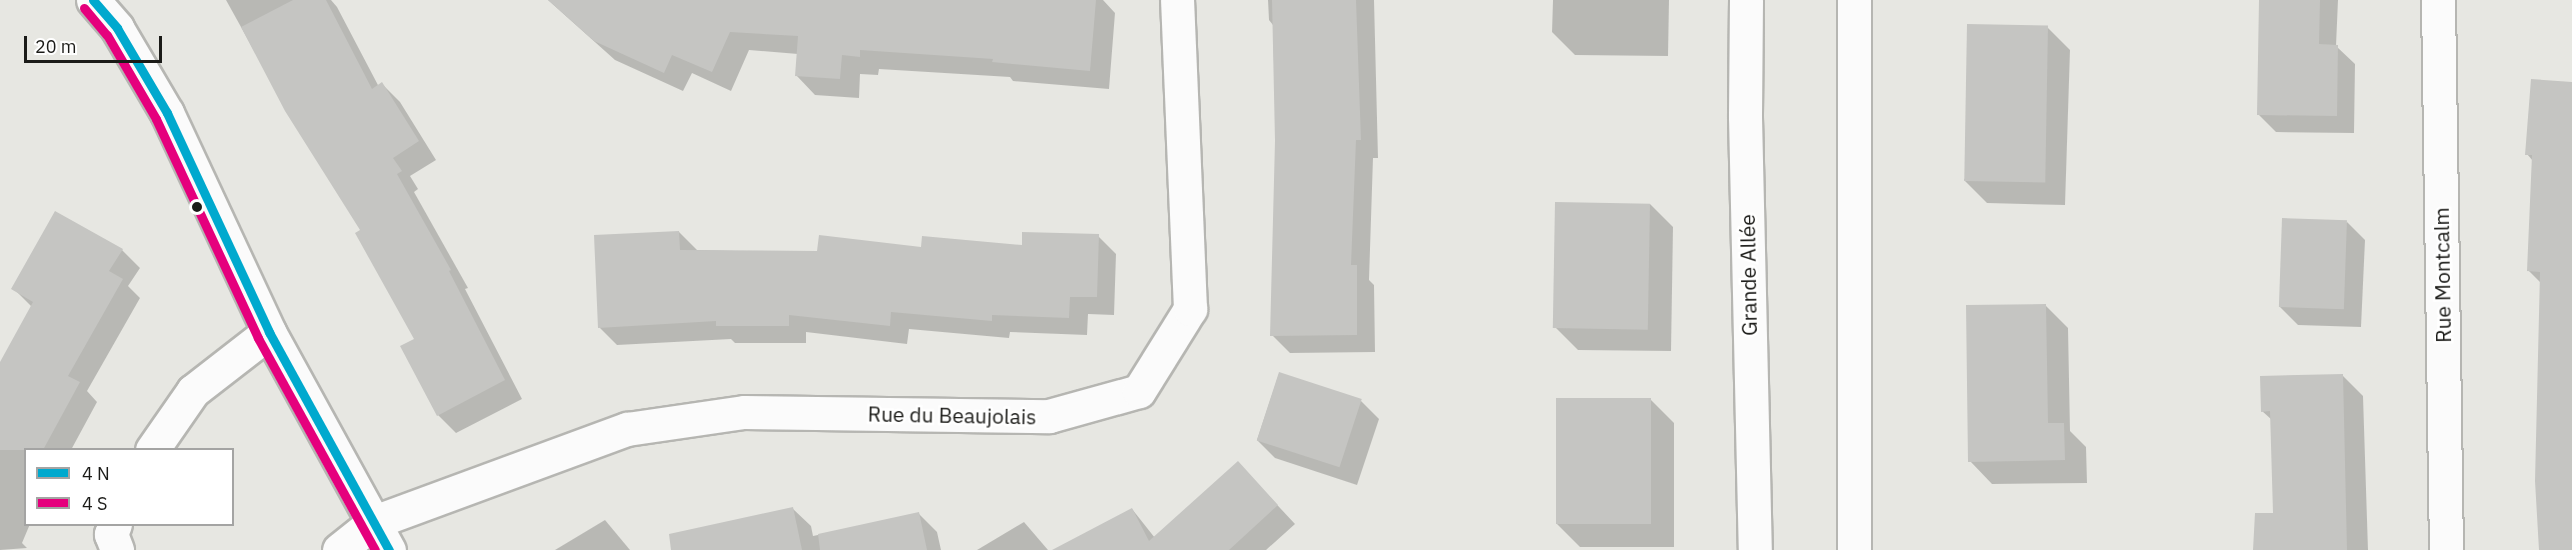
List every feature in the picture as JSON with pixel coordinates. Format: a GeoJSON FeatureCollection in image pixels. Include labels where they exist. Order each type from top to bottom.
{"type":"FeatureCollection","features":[{"type":"Feature","properties":{"kind":"street"},"geometry":{"type":"LineString","coordinates":[[93,0],[117,28],[167,113],[269,332],[381,536]]}},
{"type":"Feature","properties":{"kind":"street","name":"Rue du Beaujolais"},"geometry":{"type":"LineString","coordinates":[[339,550],[381,536],[627,429],[744,412],[1049,416],[1139,391],[1190,309],[1177,0]]}},
{"type":"Feature","properties":{"kind":"street","name":"Grande Allée"},"geometry":{"type":"LineString","coordinates":[[1746,0],[1745,117],[1755,550]]}},
{"type":"Feature","properties":{"kind":"street"},"geometry":{"type":"LineString","coordinates":[[1854,0],[1854,550]]}},
{"type":"Feature","properties":{"kind":"street","name":"Rue Montcalm"},"geometry":{"type":"LineString","coordinates":[[2438,0],[2446,550]]}},
{"type":"Feature","properties":{"kind":"street"},"geometry":{"type":"LineString","coordinates":[[153,448],[193,391],[269,332]]}},
{"type":"Feature","properties":{"kind":"street"},"geometry":{"type":"LineString","coordinates":[[115,526],[111,534],[117,550]]}},
{"type":"Feature","properties":{"kind":"building"},"geometry":{"type":"Polygon","coordinates":[[[293,0],[326,0],[372,89],[382,82],[419,141],[393,158],[402,171],[397,174],[451,270],[449,271],[505,380],[437,416],[400,346],[414,339],[355,233],[360,230],[285,111],[241,27],[293,0]]]}},
{"type":"Feature","properties":{"kind":"building"},"geometry":{"type":"Polygon","coordinates":[[[548,0],[1096,0],[1090,71],[992,62],[993,59],[860,50],[860,57],[842,55],[840,79],[795,76],[798,36],[730,32],[712,72],[672,55],[664,73],[594,41],[548,0]]]}},
{"type":"Feature","properties":{"kind":"building"},"geometry":{"type":"Polygon","coordinates":[[[1272,0],[1356,0],[1361,140],[1356,140],[1351,265],[1357,265],[1357,335],[1270,336],[1275,141],[1272,0]]]}},
{"type":"Feature","properties":{"kind":"building"},"geometry":{"type":"Polygon","coordinates":[[[2259,0],[2320,0],[2319,44],[2338,45],[2337,116],[2257,115],[2259,0]]]}},
{"type":"Feature","properties":{"kind":"building"},"geometry":{"type":"Polygon","coordinates":[[[1967,24],[2048,25],[2045,182],[1964,181],[1967,24]]]}},
{"type":"Feature","properties":{"kind":"building"},"geometry":{"type":"Polygon","coordinates":[[[2531,79],[2572,82],[2572,550],[2539,550],[2535,481],[2540,272],[2527,271],[2532,155],[2525,155],[2531,79]]]}},
{"type":"Feature","properties":{"kind":"building"},"geometry":{"type":"Polygon","coordinates":[[[1555,202],[1650,204],[1648,330],[1553,328],[1555,202]]]}},
{"type":"Feature","properties":{"kind":"building"},"geometry":{"type":"Polygon","coordinates":[[[55,211],[123,249],[109,271],[123,279],[68,376],[80,382],[44,448],[0,450],[0,362],[33,302],[11,289],[55,211]]]}},
{"type":"Feature","properties":{"kind":"building"},"geometry":{"type":"Polygon","coordinates":[[[2282,218],[2347,220],[2344,309],[2279,307],[2282,218]]]}},
{"type":"Feature","properties":{"kind":"building"},"geometry":{"type":"Polygon","coordinates":[[[679,231],[680,250],[817,251],[819,235],[921,247],[922,236],[1022,245],[1022,232],[1099,234],[1097,297],[1070,297],[1069,318],[992,315],[992,321],[891,312],[890,326],[789,315],[789,326],[716,326],[716,321],[598,328],[594,235],[679,231]]]}},
{"type":"Feature","properties":{"kind":"building"},"geometry":{"type":"Polygon","coordinates":[[[2046,304],[2048,423],[2064,423],[2065,460],[1968,462],[1966,305],[2046,304]]]}},
{"type":"Feature","properties":{"kind":"building"},"geometry":{"type":"Polygon","coordinates":[[[1279,372],[1362,399],[1339,467],[1257,440],[1279,372]]]}},
{"type":"Feature","properties":{"kind":"building"},"geometry":{"type":"Polygon","coordinates":[[[2343,374],[2347,550],[2253,550],[2255,513],[2273,513],[2270,411],[2261,412],[2260,376],[2343,374]]]}},
{"type":"Feature","properties":{"kind":"building"},"geometry":{"type":"Polygon","coordinates":[[[1556,398],[1651,398],[1651,524],[1556,524],[1556,398]]]}},
{"type":"Feature","properties":{"kind":"building"},"geometry":{"type":"Polygon","coordinates":[[[1238,461],[1278,505],[1229,550],[1052,550],[1132,508],[1149,541],[1238,461]]]}},
{"type":"Feature","properties":{"kind":"building"},"geometry":{"type":"Polygon","coordinates":[[[793,507],[802,550],[671,550],[669,534],[793,507]]]}},
{"type":"Feature","properties":{"kind":"building"},"geometry":{"type":"Polygon","coordinates":[[[919,512],[927,550],[820,550],[818,534],[919,512]]]}},
{"type":"Feature","properties":{"kind":"transit line"},"geometry":{"type":"LineString","coordinates":[[93,0],[117,28],[167,113],[269,332],[389,550]]}},
{"type":"Feature","properties":{"kind":"transit line"},"geometry":{"type":"LineString","coordinates":[[84,8],[107,35],[156,119],[258,338],[375,550]]}}]}
